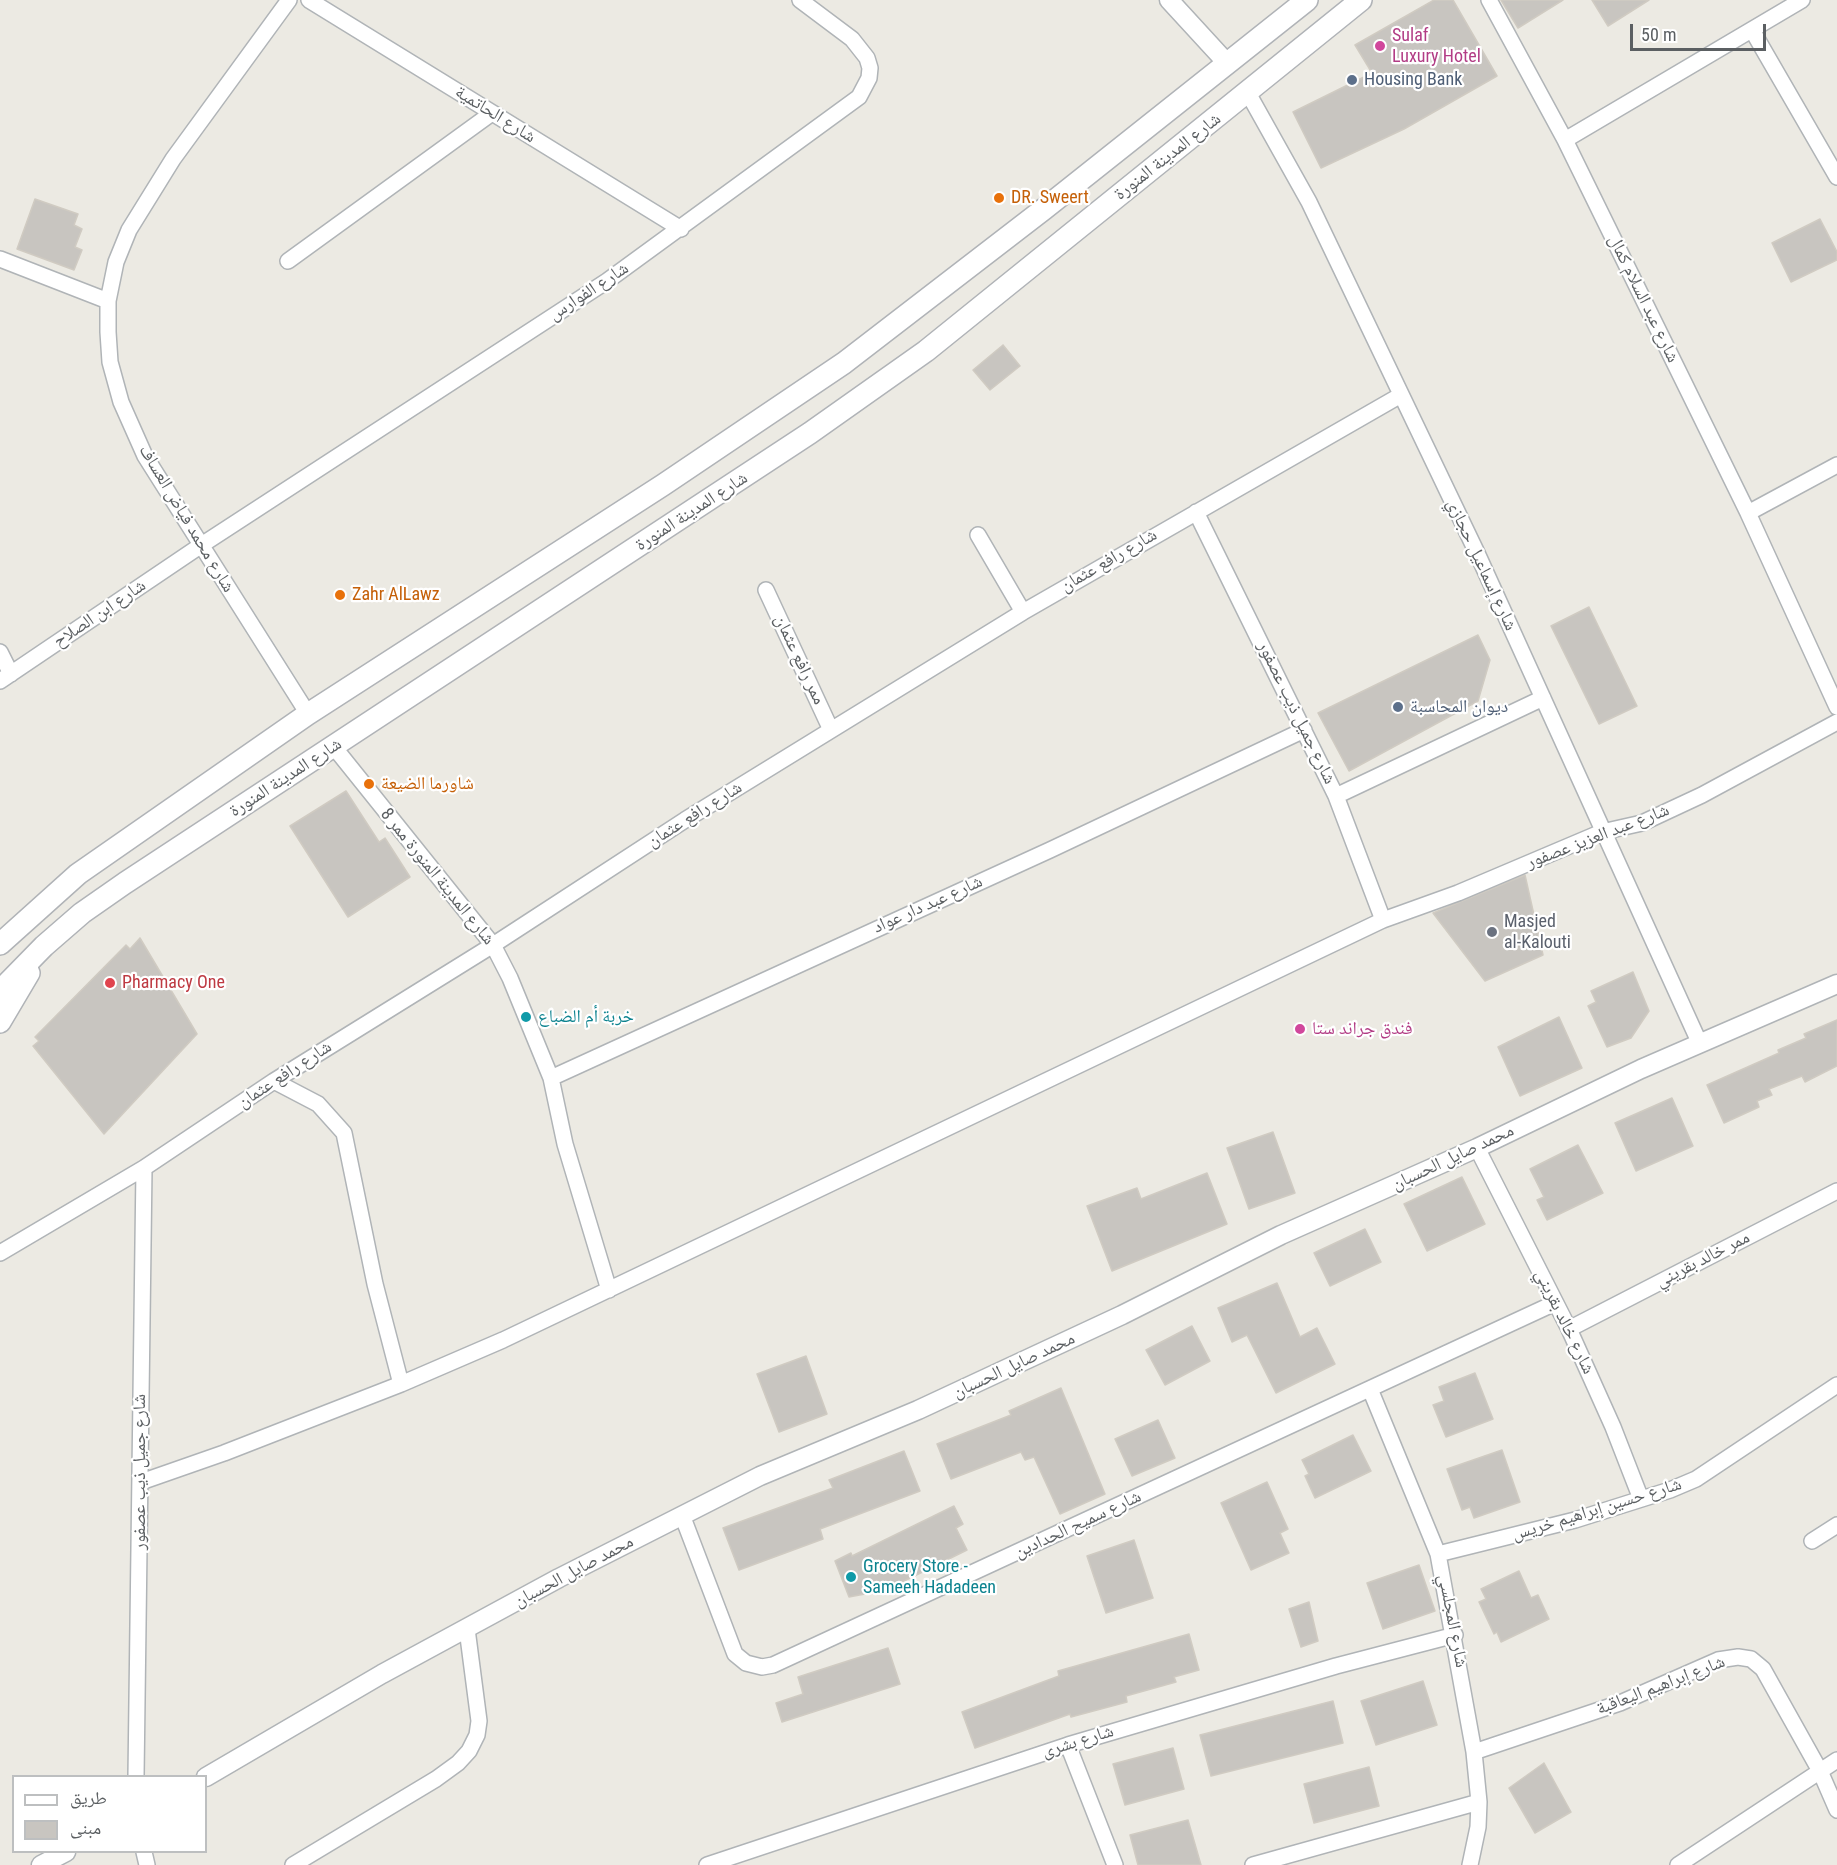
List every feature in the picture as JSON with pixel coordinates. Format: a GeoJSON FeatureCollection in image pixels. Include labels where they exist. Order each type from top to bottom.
{"type":"FeatureCollection","features":[{"type":"Feature","properties":{"kind":"main road","name":"شارع المدينة المنورة"},"geometry":{"type":"LineString","coordinates":[[2,940],[78,874],[308,714],[663,485],[844,363],[1044,209],[1307,0]]}},
{"type":"Feature","properties":{"kind":"main road","name":"شارع المدينة المنورة"},"geometry":{"type":"LineString","coordinates":[[0,991],[44,946],[82,913],[125,883],[790,447],[878,385],[996,297],[1361,0]]}},
{"type":"Feature","properties":{"kind":"main road"},"geometry":{"type":"LineString","coordinates":[[0,1022],[44,946]]}},
{"type":"Feature","properties":{"kind":"street","name":"شارع محمد فياض العساف"},"geometry":{"type":"LineString","coordinates":[[289,0],[151,192],[129,230],[116,262],[108,302],[110,362],[121,402],[145,456],[308,714]]}},
{"type":"Feature","properties":{"kind":"street","name":"شارع الحاتمية"},"geometry":{"type":"LineString","coordinates":[[309,0],[681,229]]}},
{"type":"Feature","properties":{"kind":"street","name":"شارع الفوارس"},"geometry":{"type":"LineString","coordinates":[[200,546],[607,281],[815,132],[859,97],[866,87],[870,68],[861,49],[800,0]]}},
{"type":"Feature","properties":{"kind":"street"},"geometry":{"type":"LineString","coordinates":[[1169,0],[1227,62]]}},
{"type":"Feature","properties":{"kind":"street","name":"شارع عبد السلام كمال"},"geometry":{"type":"LineString","coordinates":[[1488,0],[1565,140],[1748,513],[1837,707]]}},
{"type":"Feature","properties":{"kind":"street"},"geometry":{"type":"LineString","coordinates":[[1565,140],[1802,0]]}},
{"type":"Feature","properties":{"kind":"street"},"geometry":{"type":"LineString","coordinates":[[1752,30],[1837,177]]}},
{"type":"Feature","properties":{"kind":"street","name":"شارع إسماعيل حجازي"},"geometry":{"type":"LineString","coordinates":[[1248,93],[1309,202],[1401,394],[1543,698],[1700,1044]]}},
{"type":"Feature","properties":{"kind":"street"},"geometry":{"type":"LineString","coordinates":[[288,261],[492,114]]}},
{"type":"Feature","properties":{"kind":"street"},"geometry":{"type":"LineString","coordinates":[[0,259],[108,302]]}},
{"type":"Feature","properties":{"kind":"street","name":"شارع رافع عثمان"},"geometry":{"type":"LineString","coordinates":[[0,1253],[144,1168],[274,1081],[493,945],[685,820],[1023,612],[1401,394]]}},
{"type":"Feature","properties":{"kind":"street"},"geometry":{"type":"LineString","coordinates":[[1748,513],[1837,465]]}},
{"type":"Feature","properties":{"kind":"street","name":"شارع جميل ذيب عصفور"},"geometry":{"type":"LineString","coordinates":[[1196,512],[1336,796],[1383,920]]}},
{"type":"Feature","properties":{"kind":"street"},"geometry":{"type":"LineString","coordinates":[[978,535],[1023,612]]}},
{"type":"Feature","properties":{"kind":"street","name":"شارع ابن الصلاح"},"geometry":{"type":"LineString","coordinates":[[5,677],[200,546]]}},
{"type":"Feature","properties":{"kind":"street","name":"ممر رافع عثمان"},"geometry":{"type":"LineString","coordinates":[[766,590],[831,730]]}},
{"type":"Feature","properties":{"kind":"street"},"geometry":{"type":"LineString","coordinates":[[0,652],[5,677]]}},
{"type":"Feature","properties":{"kind":"street"},"geometry":{"type":"LineString","coordinates":[[1336,796],[1543,698]]}},
{"type":"Feature","properties":{"kind":"street","name":"شارع عبد العزيز عصفور"},"geometry":{"type":"LineString","coordinates":[[141,1482],[224,1453],[401,1384],[609,1290],[1383,920],[1458,892],[1602,832],[1642,823],[1837,722]]}},
{"type":"Feature","properties":{"kind":"street","name":"شارع عبد دار عواد"},"geometry":{"type":"LineString","coordinates":[[551,1078],[1050,850],[1304,730]]}},
{"type":"Feature","properties":{"kind":"street","name":"شارع المدينة المنورة ممر 8"},"geometry":{"type":"LineString","coordinates":[[334,747],[493,945],[510,978],[551,1078],[565,1144],[609,1290]]}},
{"type":"Feature","properties":{"kind":"street","name":"محمد صايل الحسبان"},"geometry":{"type":"LineString","coordinates":[[207,1776],[382,1674],[559,1578],[759,1476],[918,1410],[1122,1316],[1281,1235],[1477,1148],[1576,1099],[1837,984]]}},
{"type":"Feature","properties":{"kind":"street"},"geometry":{"type":"LineString","coordinates":[[274,1081],[318,1104],[344,1133],[375,1284],[401,1384]]}},
{"type":"Feature","properties":{"kind":"street","name":"شارع خالد بقريني"},"geometry":{"type":"LineString","coordinates":[[1477,1148],[1569,1329],[1613,1427],[1641,1499]]}},
{"type":"Feature","properties":{"kind":"street","name":"شارع جميل ذيب عصفور"},"geometry":{"type":"LineString","coordinates":[[136,1775],[144,1168]]}},
{"type":"Feature","properties":{"kind":"street","name":"ممر خالد بقريني"},"geometry":{"type":"LineString","coordinates":[[1569,1329],[1837,1191]]}},
{"type":"Feature","properties":{"kind":"street","name":"شارع سميح الحدادين"},"geometry":{"type":"LineString","coordinates":[[682,1515],[735,1654],[746,1663],[762,1667],[804,1652],[1555,1303]]}},
{"type":"Feature","properties":{"kind":"street","name":"شارع حسين إبراهيم خريس"},"geometry":{"type":"LineString","coordinates":[[1438,1554],[1575,1520],[1696,1479],[1837,1385]]}},
{"type":"Feature","properties":{"kind":"street","name":"شارع المجلسي"},"geometry":{"type":"LineString","coordinates":[[1370,1389],[1438,1554],[1455,1635],[1474,1752],[1479,1802],[1478,1827],[1470,1865]]}},
{"type":"Feature","properties":{"kind":"street"},"geometry":{"type":"LineString","coordinates":[[1812,1541],[1837,1525]]}},
{"type":"Feature","properties":{"kind":"street"},"geometry":{"type":"LineString","coordinates":[[293,1865],[435,1779],[458,1763],[470,1751],[477,1736],[479,1721],[467,1629]]}},
{"type":"Feature","properties":{"kind":"street","name":"شارع بشرى"},"geometry":{"type":"LineString","coordinates":[[707,1865],[1068,1744],[1336,1666],[1455,1635]]}},
{"type":"Feature","properties":{"kind":"street","name":"شارع إبراهيم اليعاقبة"},"geometry":{"type":"LineString","coordinates":[[1474,1752],[1620,1703],[1718,1660],[1738,1657],[1751,1659],[1763,1669],[1820,1771],[1837,1810]]}},
{"type":"Feature","properties":{"kind":"street"},"geometry":{"type":"LineString","coordinates":[[1068,1744],[1115,1865]]}},
{"type":"Feature","properties":{"kind":"street"},"geometry":{"type":"LineString","coordinates":[[1678,1865],[1837,1760]]}},
{"type":"Feature","properties":{"kind":"street"},"geometry":{"type":"LineString","coordinates":[[1254,1865],[1479,1802]]}},
{"type":"Feature","properties":{"kind":"street"},"geometry":{"type":"LineString","coordinates":[[40,1865],[62,1853]]}},
{"type":"Feature","properties":{"kind":"building"},"geometry":{"type":"Polygon","coordinates":[[[1434,0],[1453,0],[1497,76],[1404,129],[1321,168],[1293,112],[1372,73],[1355,45],[1434,0]]]}},
{"type":"Feature","properties":{"kind":"building"},"geometry":{"type":"Polygon","coordinates":[[[1501,0],[1563,0],[1518,28],[1501,0]]]}},
{"type":"Feature","properties":{"kind":"building"},"geometry":{"type":"Polygon","coordinates":[[[1592,0],[1649,0],[1608,26],[1592,0]]]}},
{"type":"Feature","properties":{"kind":"building"},"geometry":{"type":"Polygon","coordinates":[[[35,199],[78,214],[74,225],[82,229],[75,247],[82,250],[74,270],[17,249],[35,199]]]}},
{"type":"Feature","properties":{"kind":"building"},"geometry":{"type":"Polygon","coordinates":[[[1820,219],[1837,252],[1837,260],[1791,282],[1772,243],[1820,219]]]}},
{"type":"Feature","properties":{"kind":"building"},"geometry":{"type":"Polygon","coordinates":[[[1003,345],[1020,366],[990,390],[973,370],[1003,345]]]}},
{"type":"Feature","properties":{"kind":"building"},"geometry":{"type":"Polygon","coordinates":[[[1589,607],[1637,706],[1599,724],[1551,626],[1589,607]]]}},
{"type":"Feature","properties":{"kind":"building","name":"ديوان المحاسبة"},"geometry":{"type":"Polygon","coordinates":[[[1478,635],[1490,660],[1478,701],[1349,771],[1318,713],[1478,635]]]}},
{"type":"Feature","properties":{"kind":"building"},"geometry":{"type":"Polygon","coordinates":[[[346,791],[379,842],[385,838],[410,877],[348,917],[290,826],[346,791]]]}},
{"type":"Feature","properties":{"kind":"building","name":"Masjed al-Kalouti"},"geometry":{"type":"Polygon","coordinates":[[[1525,875],[1543,955],[1485,981],[1433,913],[1525,875]]]}},
{"type":"Feature","properties":{"kind":"building"},"geometry":{"type":"Polygon","coordinates":[[[140,938],[197,1034],[104,1134],[33,1046],[39,1041],[35,1037],[126,945],[130,949],[140,938]]]}},
{"type":"Feature","properties":{"kind":"building"},"geometry":{"type":"Polygon","coordinates":[[[1633,972],[1649,1011],[1631,1038],[1607,1047],[1588,1006],[1596,1002],[1591,991],[1633,972]]]}},
{"type":"Feature","properties":{"kind":"building"},"geometry":{"type":"Polygon","coordinates":[[[1559,1017],[1582,1068],[1520,1096],[1498,1047],[1559,1017]]]}},
{"type":"Feature","properties":{"kind":"building"},"geometry":{"type":"Polygon","coordinates":[[[1837,1020],[1837,1066],[1805,1082],[1802,1076],[1769,1089],[1772,1095],[1757,1101],[1759,1107],[1724,1123],[1707,1085],[1779,1053],[1778,1050],[1806,1038],[1804,1034],[1837,1020]]]}},
{"type":"Feature","properties":{"kind":"building"},"geometry":{"type":"Polygon","coordinates":[[[1672,1098],[1693,1146],[1636,1171],[1615,1123],[1672,1098]]]}},
{"type":"Feature","properties":{"kind":"building"},"geometry":{"type":"Polygon","coordinates":[[[1273,1132],[1295,1193],[1249,1209],[1227,1148],[1273,1132]]]}},
{"type":"Feature","properties":{"kind":"building"},"geometry":{"type":"Polygon","coordinates":[[[1578,1145],[1603,1193],[1547,1220],[1537,1200],[1544,1197],[1530,1169],[1578,1145]]]}},
{"type":"Feature","properties":{"kind":"building"},"geometry":{"type":"Polygon","coordinates":[[[1207,1173],[1227,1224],[1112,1271],[1087,1206],[1137,1188],[1141,1199],[1207,1173]]]}},
{"type":"Feature","properties":{"kind":"building"},"geometry":{"type":"Polygon","coordinates":[[[1462,1177],[1485,1224],[1427,1251],[1404,1204],[1462,1177]]]}},
{"type":"Feature","properties":{"kind":"building"},"geometry":{"type":"Polygon","coordinates":[[[1365,1229],[1381,1262],[1330,1286],[1314,1253],[1365,1229]]]}},
{"type":"Feature","properties":{"kind":"building"},"geometry":{"type":"Polygon","coordinates":[[[1277,1283],[1300,1337],[1317,1328],[1335,1364],[1276,1393],[1247,1335],[1232,1342],[1218,1308],[1277,1283]]]}},
{"type":"Feature","properties":{"kind":"building"},"geometry":{"type":"Polygon","coordinates":[[[1192,1326],[1210,1361],[1165,1385],[1146,1350],[1192,1326]]]}},
{"type":"Feature","properties":{"kind":"building"},"geometry":{"type":"Polygon","coordinates":[[[806,1356],[827,1414],[779,1432],[757,1374],[806,1356]]]}},
{"type":"Feature","properties":{"kind":"building"},"geometry":{"type":"Polygon","coordinates":[[[1475,1373],[1493,1419],[1446,1437],[1433,1405],[1444,1401],[1439,1387],[1475,1373]]]}},
{"type":"Feature","properties":{"kind":"building"},"geometry":{"type":"Polygon","coordinates":[[[1061,1388],[1105,1494],[1060,1514],[1034,1457],[1025,1460],[1021,1452],[951,1479],[937,1444],[1011,1415],[1009,1411],[1061,1388]]]}},
{"type":"Feature","properties":{"kind":"building"},"geometry":{"type":"Polygon","coordinates":[[[1158,1420],[1175,1458],[1132,1476],[1115,1439],[1158,1420]]]}},
{"type":"Feature","properties":{"kind":"building"},"geometry":{"type":"Polygon","coordinates":[[[1353,1435],[1371,1471],[1315,1498],[1305,1476],[1309,1474],[1302,1460],[1353,1435]]]}},
{"type":"Feature","properties":{"kind":"building"},"geometry":{"type":"Polygon","coordinates":[[[1502,1450],[1520,1502],[1474,1518],[1470,1507],[1462,1510],[1447,1469],[1502,1450]]]}},
{"type":"Feature","properties":{"kind":"building"},"geometry":{"type":"Polygon","coordinates":[[[904,1451],[920,1491],[820,1529],[823,1539],[739,1570],[723,1528],[833,1488],[829,1480],[904,1451]]]}},
{"type":"Feature","properties":{"kind":"building"},"geometry":{"type":"Polygon","coordinates":[[[1267,1482],[1288,1529],[1280,1533],[1289,1553],[1251,1570],[1221,1503],[1267,1482]]]}},
{"type":"Feature","properties":{"kind":"building"},"geometry":{"type":"Polygon","coordinates":[[[954,1506],[963,1524],[956,1528],[967,1550],[886,1590],[849,1597],[835,1561],[851,1553],[852,1556],[954,1506]]]}},
{"type":"Feature","properties":{"kind":"building"},"geometry":{"type":"Polygon","coordinates":[[[1134,1540],[1153,1598],[1106,1613],[1087,1556],[1134,1540]]]}},
{"type":"Feature","properties":{"kind":"building"},"geometry":{"type":"Polygon","coordinates":[[[1419,1565],[1435,1611],[1383,1629],[1367,1583],[1419,1565]]]}},
{"type":"Feature","properties":{"kind":"building"},"geometry":{"type":"Polygon","coordinates":[[[1519,1571],[1531,1598],[1538,1595],[1549,1619],[1501,1642],[1497,1632],[1494,1634],[1479,1602],[1486,1599],[1481,1589],[1519,1571]]]}},
{"type":"Feature","properties":{"kind":"building"},"geometry":{"type":"Polygon","coordinates":[[[1309,1602],[1318,1641],[1301,1647],[1289,1609],[1309,1602]]]}},
{"type":"Feature","properties":{"kind":"building"},"geometry":{"type":"Polygon","coordinates":[[[1189,1634],[1199,1670],[1174,1677],[1176,1682],[1126,1696],[1127,1702],[1071,1717],[1070,1714],[975,1748],[962,1712],[1059,1676],[1058,1671],[1189,1634]]]}},
{"type":"Feature","properties":{"kind":"building"},"geometry":{"type":"Polygon","coordinates":[[[888,1648],[900,1684],[782,1722],[776,1703],[803,1694],[798,1677],[888,1648]]]}},
{"type":"Feature","properties":{"kind":"building"},"geometry":{"type":"Polygon","coordinates":[[[1423,1681],[1437,1725],[1376,1745],[1361,1701],[1423,1681]]]}},
{"type":"Feature","properties":{"kind":"building"},"geometry":{"type":"Polygon","coordinates":[[[1333,1701],[1343,1743],[1211,1776],[1200,1735],[1333,1701]]]}},
{"type":"Feature","properties":{"kind":"building"},"geometry":{"type":"Polygon","coordinates":[[[1173,1748],[1184,1789],[1125,1805],[1113,1764],[1173,1748]]]}},
{"type":"Feature","properties":{"kind":"building"},"geometry":{"type":"Polygon","coordinates":[[[1544,1763],[1571,1812],[1535,1833],[1509,1788],[1544,1763]]]}},
{"type":"Feature","properties":{"kind":"building"},"geometry":{"type":"Polygon","coordinates":[[[1369,1767],[1379,1806],[1314,1823],[1304,1784],[1369,1767]]]}},
{"type":"Feature","properties":{"kind":"building"},"geometry":{"type":"Polygon","coordinates":[[[1188,1820],[1201,1865],[1138,1865],[1130,1835],[1188,1820]]]}},
{"type":"Feature","properties":{"kind":"place","name":"Sulaf Luxury Hotel"},"geometry":{"type":"Point","coordinates":[1380,46]}},
{"type":"Feature","properties":{"kind":"place","name":"Housing Bank"},"geometry":{"type":"Point","coordinates":[1352,80]}},
{"type":"Feature","properties":{"kind":"place","name":"DR. Sweert"},"geometry":{"type":"Point","coordinates":[999,198]}},
{"type":"Feature","properties":{"kind":"place","name":"Zahr AlLawz"},"geometry":{"type":"Point","coordinates":[340,595]}},
{"type":"Feature","properties":{"kind":"place","name":"ديوان المحاسبة"},"geometry":{"type":"Point","coordinates":[1398,707]}},
{"type":"Feature","properties":{"kind":"place","name":"شاورما الضيعة"},"geometry":{"type":"Point","coordinates":[369,784]}},
{"type":"Feature","properties":{"kind":"place","name":"Masjed al-Kalouti"},"geometry":{"type":"Point","coordinates":[1492,932]}},
{"type":"Feature","properties":{"kind":"place","name":"Pharmacy One"},"geometry":{"type":"Point","coordinates":[110,983]}},
{"type":"Feature","properties":{"kind":"place","name":"خربة أم الضباع"},"geometry":{"type":"Point","coordinates":[526,1017]}},
{"type":"Feature","properties":{"kind":"place","name":"فندق جراند ستا"},"geometry":{"type":"Point","coordinates":[1300,1029]}},
{"type":"Feature","properties":{"kind":"place","name":"Grocery Store - Sameeh Hadadeen"},"geometry":{"type":"Point","coordinates":[851,1577]}}]}
